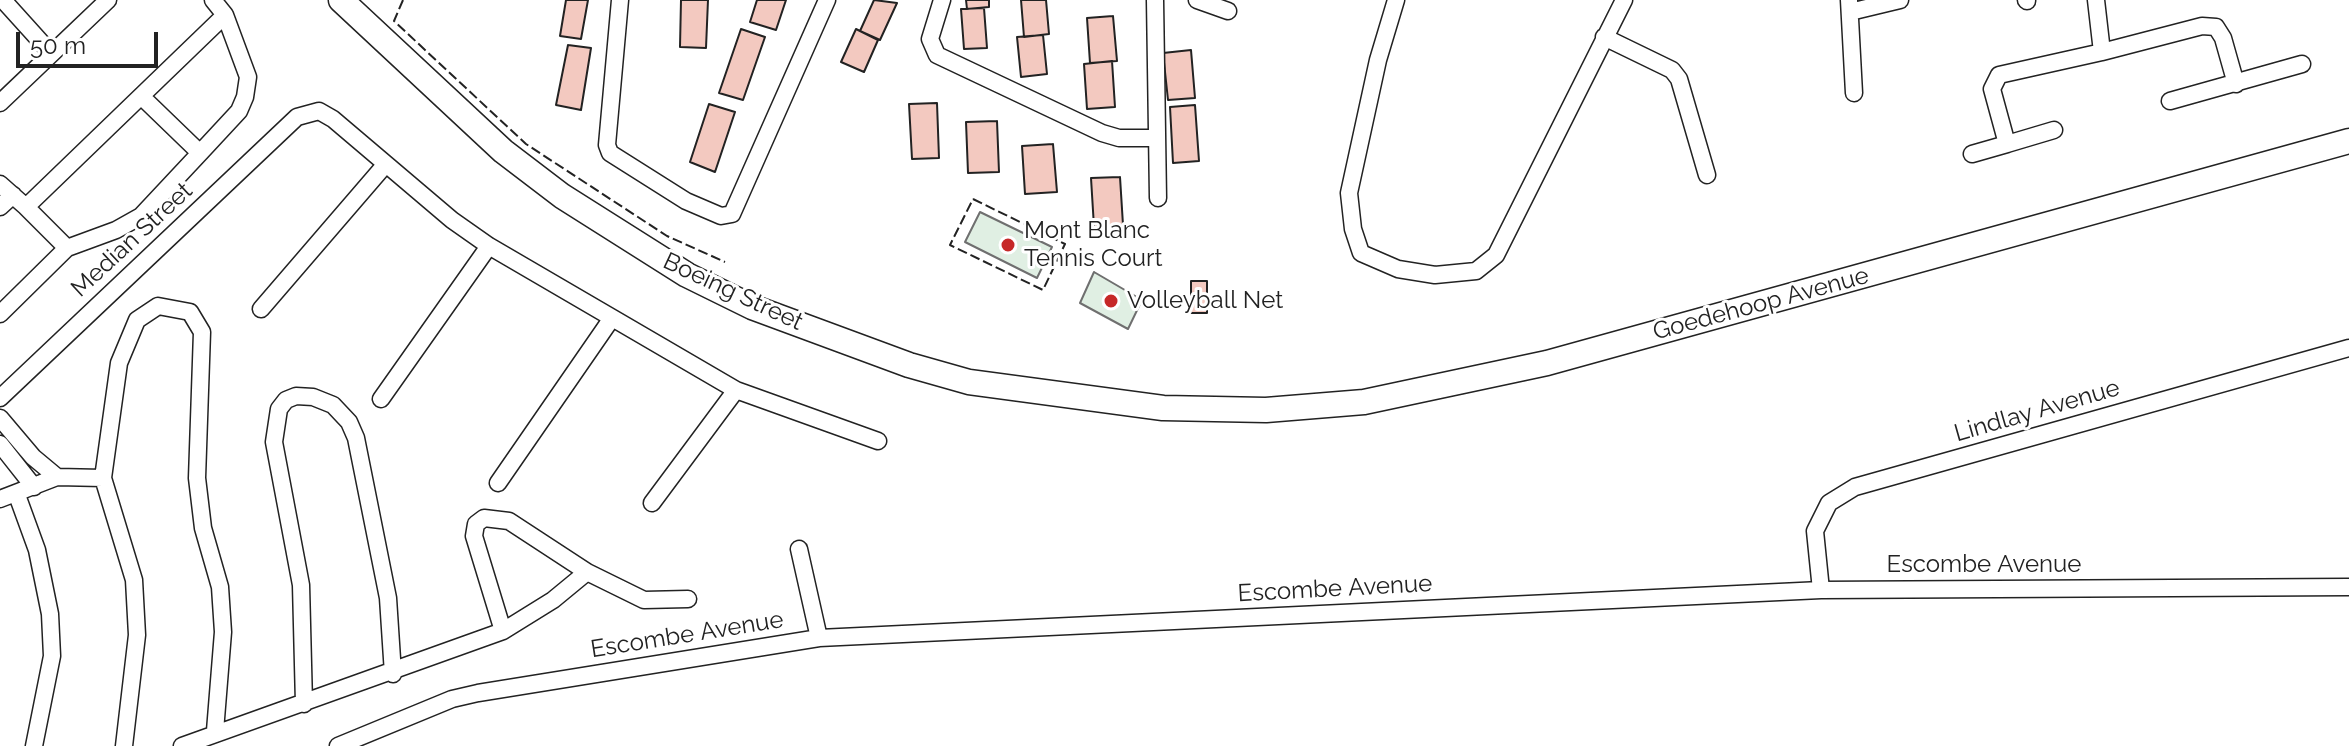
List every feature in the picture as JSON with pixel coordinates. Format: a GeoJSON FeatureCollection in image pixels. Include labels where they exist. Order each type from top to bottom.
{"type":"FeatureCollection","features":[{"type":"Feature","properties":{"kind":"main road","name":"Boeing Street"},"geometry":{"type":"LineString","coordinates":[[341,0],[371,32],[503,151],[562,196],[687,275],[752,307],[909,365],[969,382],[1163,408]]}},
{"type":"Feature","properties":{"kind":"main road","name":"Boeing Street"},"geometry":{"type":"LineString","coordinates":[[350,0],[371,32]]}},
{"type":"Feature","properties":{"kind":"main road","name":"Goedehoop Avenue"},"geometry":{"type":"LineString","coordinates":[[1163,408],[1266,410],[1364,402],[1547,363],[2349,141]]}},
{"type":"Feature","properties":{"kind":"street"},"geometry":{"type":"LineString","coordinates":[[3,0],[50,52]]}},
{"type":"Feature","properties":{"kind":"street"},"geometry":{"type":"LineString","coordinates":[[0,103],[108,0]]}},
{"type":"Feature","properties":{"kind":"street"},"geometry":{"type":"LineString","coordinates":[[0,314],[67,248],[116,230],[141,216],[239,111],[248,77],[225,15],[213,0]]}},
{"type":"Feature","properties":{"kind":"street"},"geometry":{"type":"LineString","coordinates":[[620,0],[607,145],[610,153],[686,201],[721,216],[732,214],[827,0]]}},
{"type":"Feature","properties":{"kind":"street"},"geometry":{"type":"LineString","coordinates":[[942,0],[930,39],[937,55],[1102,133],[1119,138],[1155,138]]}},
{"type":"Feature","properties":{"kind":"street"},"geometry":{"type":"LineString","coordinates":[[1155,0],[1158,198]]}},
{"type":"Feature","properties":{"kind":"street"},"geometry":{"type":"LineString","coordinates":[[1197,0],[1228,11]]}},
{"type":"Feature","properties":{"kind":"street"},"geometry":{"type":"LineString","coordinates":[[1396,0],[1378,60],[1349,193],[1353,229],[1361,253],[1398,269],[1435,275],[1476,271],[1489,263],[1624,0]]}},
{"type":"Feature","properties":{"kind":"street"},"geometry":{"type":"LineString","coordinates":[[1854,93],[1850,6],[1900,0]]}},
{"type":"Feature","properties":{"kind":"street"},"geometry":{"type":"LineString","coordinates":[[2096,0],[2102,52]]}},
{"type":"Feature","properties":{"kind":"street"},"geometry":{"type":"LineString","coordinates":[[26,207],[225,15]]}},
{"type":"Feature","properties":{"kind":"street"},"geometry":{"type":"LineString","coordinates":[[2007,144],[1992,89],[1995,78],[2202,26],[2216,27],[2223,38],[2236,84]]}},
{"type":"Feature","properties":{"kind":"street"},"geometry":{"type":"LineString","coordinates":[[1604,37],[1672,70],[1679,79],[1707,175]]}},
{"type":"Feature","properties":{"kind":"street"},"geometry":{"type":"LineString","coordinates":[[2170,101],[2302,64]]}},
{"type":"Feature","properties":{"kind":"street"},"geometry":{"type":"LineString","coordinates":[[141,96],[200,153]]}},
{"type":"Feature","properties":{"kind":"street","name":"Median Street"},"geometry":{"type":"LineString","coordinates":[[0,398],[297,117],[309,112],[326,114],[385,165]]}},
{"type":"Feature","properties":{"kind":"street"},"geometry":{"type":"LineString","coordinates":[[1972,154],[2054,130]]}},
{"type":"Feature","properties":{"kind":"street"},"geometry":{"type":"LineString","coordinates":[[261,309],[385,165],[489,246],[736,390],[878,441]]}},
{"type":"Feature","properties":{"kind":"street"},"geometry":{"type":"LineString","coordinates":[[0,207],[6,189],[67,248]]}},
{"type":"Feature","properties":{"kind":"street"},"geometry":{"type":"LineString","coordinates":[[381,399],[489,246]]}},
{"type":"Feature","properties":{"kind":"street"},"geometry":{"type":"LineString","coordinates":[[124,746],[137,635],[134,580],[103,478],[119,363],[137,320],[158,306],[190,312],[202,332],[197,478],[203,528],[220,587],[223,632],[215,731]]}},
{"type":"Feature","properties":{"kind":"street"},"geometry":{"type":"LineString","coordinates":[[498,483],[612,318]]}},
{"type":"Feature","properties":{"kind":"street","name":"Lindlay Avenue"},"geometry":{"type":"LineString","coordinates":[[1821,590],[1815,531],[1829,503],[1855,487],[2349,348]]}},
{"type":"Feature","properties":{"kind":"street"},"geometry":{"type":"LineString","coordinates":[[652,503],[736,390]]}},
{"type":"Feature","properties":{"kind":"street"},"geometry":{"type":"LineString","coordinates":[[304,704],[301,585],[274,442],[279,409],[286,400],[296,396],[313,397],[333,405],[349,422],[356,438],[388,598],[393,674]]}},
{"type":"Feature","properties":{"kind":"street"},"geometry":{"type":"LineString","coordinates":[[0,418],[33,457],[57,477]]}},
{"type":"Feature","properties":{"kind":"street"},"geometry":{"type":"LineString","coordinates":[[0,444],[34,487]]}},
{"type":"Feature","properties":{"kind":"street"},"geometry":{"type":"LineString","coordinates":[[0,499],[57,477],[103,478]]}},
{"type":"Feature","properties":{"kind":"street"},"geometry":{"type":"LineString","coordinates":[[17,495],[37,550],[50,614],[52,656],[34,746]]}},
{"type":"Feature","properties":{"kind":"street"},"geometry":{"type":"LineString","coordinates":[[503,631],[474,536],[476,524],[484,518],[509,521],[587,572],[644,600],[688,599]]}},
{"type":"Feature","properties":{"kind":"street"},"geometry":{"type":"LineString","coordinates":[[799,549],[819,638]]}},
{"type":"Feature","properties":{"kind":"street"},"geometry":{"type":"LineString","coordinates":[[182,746],[215,731],[393,674],[503,631],[553,600],[587,572]]}},
{"type":"Feature","properties":{"kind":"street","name":"Escombe Avenue"},"geometry":{"type":"LineString","coordinates":[[338,746],[465,696],[819,638],[1821,590],[2349,587]]}},
{"type":"Feature","properties":{"kind":"green space","name":"Mont Blanc Tennis Court"},"geometry":{"type":"Polygon","coordinates":[[[980,212],[1052,247],[1037,278],[965,242],[980,212]]]}},
{"type":"Feature","properties":{"kind":"green space","name":"Volleyball Net"},"geometry":{"type":"Polygon","coordinates":[[[1094,272],[1142,300],[1128,329],[1080,303],[1094,272]]]}},
{"type":"Feature","properties":{"kind":"building"},"geometry":{"type":"Polygon","coordinates":[[[566,0],[588,0],[581,39],[560,36],[566,0]]]}},
{"type":"Feature","properties":{"kind":"building"},"geometry":{"type":"Polygon","coordinates":[[[681,0],[708,0],[706,48],[680,47],[681,0]]]}},
{"type":"Feature","properties":{"kind":"building"},"geometry":{"type":"Polygon","coordinates":[[[757,0],[786,0],[776,30],[750,22],[757,0]]]}},
{"type":"Feature","properties":{"kind":"building"},"geometry":{"type":"Polygon","coordinates":[[[874,0],[897,3],[880,40],[860,31],[874,0]]]}},
{"type":"Feature","properties":{"kind":"building"},"geometry":{"type":"Polygon","coordinates":[[[966,0],[989,0],[989,7],[967,9],[966,0]]]}},
{"type":"Feature","properties":{"kind":"building"},"geometry":{"type":"Polygon","coordinates":[[[1021,0],[1046,0],[1049,34],[1024,37],[1021,0]]]}},
{"type":"Feature","properties":{"kind":"building"},"geometry":{"type":"Polygon","coordinates":[[[984,8],[987,48],[964,49],[961,9],[984,8]]]}},
{"type":"Feature","properties":{"kind":"building"},"geometry":{"type":"Polygon","coordinates":[[[1113,16],[1117,61],[1090,63],[1087,18],[1113,16]]]}},
{"type":"Feature","properties":{"kind":"building"},"geometry":{"type":"Polygon","coordinates":[[[741,29],[765,37],[743,100],[719,93],[741,29]]]}},
{"type":"Feature","properties":{"kind":"building"},"geometry":{"type":"Polygon","coordinates":[[[856,29],[878,40],[864,72],[841,62],[856,29]]]}},
{"type":"Feature","properties":{"kind":"building"},"geometry":{"type":"Polygon","coordinates":[[[1043,35],[1047,74],[1021,77],[1017,37],[1043,35]]]}},
{"type":"Feature","properties":{"kind":"building"},"geometry":{"type":"Polygon","coordinates":[[[568,45],[591,48],[581,110],[556,105],[568,45]]]}},
{"type":"Feature","properties":{"kind":"building"},"geometry":{"type":"Polygon","coordinates":[[[1191,50],[1195,98],[1168,100],[1163,53],[1191,50]]]}},
{"type":"Feature","properties":{"kind":"building"},"geometry":{"type":"Polygon","coordinates":[[[1112,61],[1115,107],[1087,109],[1084,64],[1112,61]]]}},
{"type":"Feature","properties":{"kind":"building"},"geometry":{"type":"Polygon","coordinates":[[[937,103],[939,158],[912,159],[909,104],[937,103]]]}},
{"type":"Feature","properties":{"kind":"building"},"geometry":{"type":"Polygon","coordinates":[[[709,104],[735,112],[715,172],[690,162],[709,104]]]}},
{"type":"Feature","properties":{"kind":"building"},"geometry":{"type":"Polygon","coordinates":[[[1195,105],[1199,161],[1173,163],[1170,107],[1195,105]]]}},
{"type":"Feature","properties":{"kind":"building"},"geometry":{"type":"Polygon","coordinates":[[[997,121],[999,172],[968,173],[966,122],[997,121]]]}},
{"type":"Feature","properties":{"kind":"building"},"geometry":{"type":"Polygon","coordinates":[[[1053,144],[1057,192],[1025,194],[1022,146],[1053,144]]]}},
{"type":"Feature","properties":{"kind":"building"},"geometry":{"type":"Polygon","coordinates":[[[1120,177],[1123,225],[1094,227],[1091,178],[1120,177]]]}},
{"type":"Feature","properties":{"kind":"building"},"geometry":{"type":"Polygon","coordinates":[[[1191,281],[1207,281],[1207,313],[1191,313],[1191,281]]]}},
{"type":"Feature","properties":{"kind":"fence"},"geometry":{"type":"LineString","coordinates":[[403,0],[394,21],[526,144],[667,236],[725,262]]}},
{"type":"Feature","properties":{"kind":"fence"},"geometry":{"type":"LineString","coordinates":[[973,199],[1065,244],[1043,290],[950,245],[973,199]]}},
{"type":"Feature","properties":{"kind":"place","name":"Mont Blanc Tennis Court"},"geometry":{"type":"Point","coordinates":[1008,245]}},
{"type":"Feature","properties":{"kind":"place","name":"Volleyball Net"},"geometry":{"type":"Point","coordinates":[1111,301]}}]}
